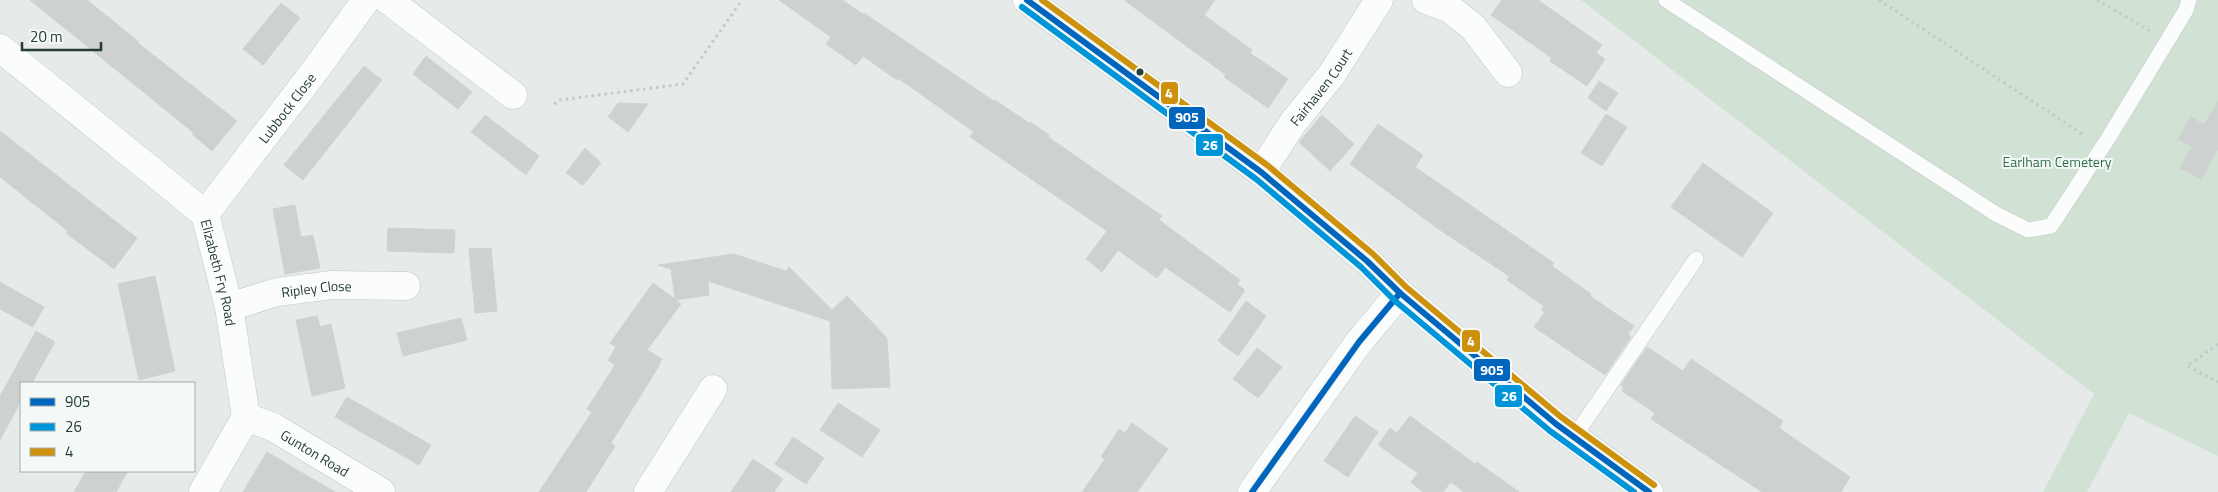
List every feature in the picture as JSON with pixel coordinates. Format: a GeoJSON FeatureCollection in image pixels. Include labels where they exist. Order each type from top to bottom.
{"type":"FeatureCollection","features":[{"type":"Feature","properties":{"kind":"street","name":"Lubbock Close"},"geometry":{"type":"LineString","coordinates":[[205,214],[316,69],[366,0]]}},
{"type":"Feature","properties":{"kind":"street"},"geometry":{"type":"LineString","coordinates":[[388,0],[513,95]]}},
{"type":"Feature","properties":{"kind":"street"},"geometry":{"type":"LineString","coordinates":[[1027,0],[1260,172],[1367,261],[1400,293],[1556,424],[1649,492]]}},
{"type":"Feature","properties":{"kind":"street","name":"Fairhaven Court"},"geometry":{"type":"LineString","coordinates":[[1260,172],[1292,124],[1332,74],[1379,0]]}},
{"type":"Feature","properties":{"kind":"street"},"geometry":{"type":"LineString","coordinates":[[1426,0],[1450,9],[1472,27],[1508,73]]}},
{"type":"Feature","properties":{"kind":"street","name":"Elizabeth Fry Road"},"geometry":{"type":"LineString","coordinates":[[0,48],[205,214],[229,307],[246,417]]}},
{"type":"Feature","properties":{"kind":"street","name":"Ripley Close"},"geometry":{"type":"LineString","coordinates":[[229,307],[277,292],[332,285],[406,286]]}},
{"type":"Feature","properties":{"kind":"street"},"geometry":{"type":"LineString","coordinates":[[1252,492],[1359,342],[1400,293]]}},
{"type":"Feature","properties":{"kind":"street"},"geometry":{"type":"LineString","coordinates":[[648,492],[713,389]]}},
{"type":"Feature","properties":{"kind":"street"},"geometry":{"type":"LineString","coordinates":[[203,492],[246,417]]}},
{"type":"Feature","properties":{"kind":"street","name":"Gunton Road"},"geometry":{"type":"LineString","coordinates":[[246,417],[274,427],[381,492]]}},
{"type":"Feature","properties":{"kind":"lane"},"geometry":{"type":"LineString","coordinates":[[1666,0],[1996,214],[2028,230],[2051,226],[2186,10],[2188,0]]}},
{"type":"Feature","properties":{"kind":"lane"},"geometry":{"type":"LineString","coordinates":[[1574,437],[1696,259]]}},
{"type":"Feature","properties":{"kind":"path"},"geometry":{"type":"LineString","coordinates":[[554,104],[560,100],[683,84],[742,0]]}},
{"type":"Feature","properties":{"kind":"path"},"geometry":{"type":"LineString","coordinates":[[1879,0],[2102,147]]}},
{"type":"Feature","properties":{"kind":"path"},"geometry":{"type":"LineString","coordinates":[[2097,0],[2167,40]]}},
{"type":"Feature","properties":{"kind":"path"},"geometry":{"type":"LineString","coordinates":[[2218,344],[2187,366],[2218,382]]}},
{"type":"Feature","properties":{"kind":"green space","name":"Earlham Cemetery"},"geometry":{"type":"Polygon","coordinates":[[[1581,0],[2218,0],[2218,456],[2129,413],[2087,492],[2043,492],[2094,394],[1581,0]]]}},
{"type":"Feature","properties":{"kind":"building"},"geometry":{"type":"Polygon","coordinates":[[[30,0],[87,0],[237,121],[212,151],[192,134],[194,133],[30,0]]]}},
{"type":"Feature","properties":{"kind":"building"},"geometry":{"type":"Polygon","coordinates":[[[779,0],[842,0],[864,13],[995,102],[995,100],[1030,122],[1049,135],[1048,137],[1162,216],[1159,219],[1163,223],[1240,280],[1237,284],[1245,290],[1230,312],[1165,267],[1157,278],[1118,250],[1102,272],[1086,259],[1107,231],[970,137],[974,132],[898,78],[897,80],[863,56],[856,65],[826,44],[831,37],[779,0]]]}},
{"type":"Feature","properties":{"kind":"building"},"geometry":{"type":"Polygon","coordinates":[[[1124,0],[1215,0],[1204,15],[1252,50],[1250,53],[1288,79],[1268,108],[1224,77],[1226,75],[1124,0]]]}},
{"type":"Feature","properties":{"kind":"building"},"geometry":{"type":"Polygon","coordinates":[[[1502,0],[1538,0],[1602,45],[1596,53],[1605,59],[1587,86],[1550,61],[1552,58],[1491,15],[1502,0]]]}},
{"type":"Feature","properties":{"kind":"building"},"geometry":{"type":"Polygon","coordinates":[[[281,3],[300,18],[263,65],[243,49],[281,3]]]}},
{"type":"Feature","properties":{"kind":"building"},"geometry":{"type":"Polygon","coordinates":[[[426,56],[472,92],[458,109],[413,74],[426,56]]]}},
{"type":"Feature","properties":{"kind":"building"},"geometry":{"type":"Polygon","coordinates":[[[364,66],[382,80],[303,180],[284,165],[364,66]]]}},
{"type":"Feature","properties":{"kind":"building"},"geometry":{"type":"Polygon","coordinates":[[[1599,81],[1618,93],[1606,111],[1588,98],[1599,81]]]}},
{"type":"Feature","properties":{"kind":"building"},"geometry":{"type":"Polygon","coordinates":[[[2218,101],[2218,149],[2201,179],[2180,168],[2192,147],[2178,139],[2191,117],[2204,125],[2218,101]]]}},
{"type":"Feature","properties":{"kind":"building"},"geometry":{"type":"Polygon","coordinates":[[[618,103],[648,104],[628,132],[608,117],[618,103]]]}},
{"type":"Feature","properties":{"kind":"building"},"geometry":{"type":"Polygon","coordinates":[[[1606,114],[1627,127],[1602,166],[1581,153],[1606,114]]]}},
{"type":"Feature","properties":{"kind":"building"},"geometry":{"type":"Polygon","coordinates":[[[485,115],[539,156],[526,175],[471,132],[485,115]]]}},
{"type":"Feature","properties":{"kind":"building"},"geometry":{"type":"Polygon","coordinates":[[[1322,115],[1354,144],[1330,171],[1299,142],[1322,115]]]}},
{"type":"Feature","properties":{"kind":"building"},"geometry":{"type":"Polygon","coordinates":[[[1378,124],[1423,155],[1415,167],[1554,263],[1552,266],[1591,294],[1590,296],[1634,326],[1628,334],[1631,337],[1605,375],[1534,327],[1545,312],[1541,310],[1544,306],[1507,280],[1509,276],[1440,230],[1350,164],[1378,124]]]}},
{"type":"Feature","properties":{"kind":"building"},"geometry":{"type":"Polygon","coordinates":[[[0,131],[137,238],[114,269],[66,233],[68,231],[0,177],[0,131]]]}},
{"type":"Feature","properties":{"kind":"building"},"geometry":{"type":"Polygon","coordinates":[[[585,148],[601,163],[583,185],[566,173],[585,148]]]}},
{"type":"Feature","properties":{"kind":"building"},"geometry":{"type":"Polygon","coordinates":[[[1703,163],[1773,213],[1742,257],[1671,207],[1703,163]]]}},
{"type":"Feature","properties":{"kind":"building"},"geometry":{"type":"Polygon","coordinates":[[[295,205],[301,237],[313,235],[320,268],[285,274],[273,209],[295,205]]]}},
{"type":"Feature","properties":{"kind":"building"},"geometry":{"type":"Polygon","coordinates":[[[388,228],[455,230],[454,253],[387,251],[388,228]]]}},
{"type":"Feature","properties":{"kind":"building"},"geometry":{"type":"Polygon","coordinates":[[[491,248],[497,311],[475,313],[469,249],[491,248]]]}},
{"type":"Feature","properties":{"kind":"building"},"geometry":{"type":"Polygon","coordinates":[[[734,254],[786,271],[789,267],[832,310],[847,296],[887,338],[890,387],[832,389],[830,321],[708,281],[709,295],[676,300],[681,304],[647,350],[662,359],[659,366],[611,443],[615,446],[586,492],[539,492],[592,412],[587,409],[615,365],[608,360],[616,347],[610,343],[653,283],[675,299],[671,269],[658,265],[734,254]]]}},
{"type":"Feature","properties":{"kind":"building"},"geometry":{"type":"Polygon","coordinates":[[[155,276],[175,371],[139,380],[118,284],[155,276]]]}},
{"type":"Feature","properties":{"kind":"building"},"geometry":{"type":"Polygon","coordinates":[[[0,282],[44,307],[33,327],[0,309],[0,282]]]}},
{"type":"Feature","properties":{"kind":"building"},"geometry":{"type":"Polygon","coordinates":[[[1246,301],[1266,316],[1238,356],[1218,341],[1246,301]]]}},
{"type":"Feature","properties":{"kind":"building"},"geometry":{"type":"Polygon","coordinates":[[[317,316],[320,327],[331,324],[345,388],[312,396],[296,320],[317,316]]]}},
{"type":"Feature","properties":{"kind":"building"},"geometry":{"type":"Polygon","coordinates":[[[461,318],[467,340],[403,356],[397,333],[461,318]]]}},
{"type":"Feature","properties":{"kind":"building"},"geometry":{"type":"Polygon","coordinates":[[[36,331],[55,342],[33,382],[20,382],[20,403],[0,440],[0,396],[36,331]]]}},
{"type":"Feature","properties":{"kind":"building"},"geometry":{"type":"Polygon","coordinates":[[[1647,347],[1683,371],[1691,359],[1783,421],[1779,428],[1850,477],[1841,492],[1762,492],[1651,419],[1655,413],[1622,391],[1624,387],[1621,385],[1647,347]]]}},
{"type":"Feature","properties":{"kind":"building"},"geometry":{"type":"Polygon","coordinates":[[[1257,348],[1282,367],[1258,398],[1233,379],[1257,348]]]}},
{"type":"Feature","properties":{"kind":"building"},"geometry":{"type":"Polygon","coordinates":[[[347,397],[431,445],[419,465],[335,417],[347,397]]]}},
{"type":"Feature","properties":{"kind":"building"},"geometry":{"type":"Polygon","coordinates":[[[838,403],[880,430],[862,457],[820,430],[838,403]]]}},
{"type":"Feature","properties":{"kind":"building"},"geometry":{"type":"Polygon","coordinates":[[[1355,416],[1378,432],[1348,477],[1324,461],[1355,416]]]}},
{"type":"Feature","properties":{"kind":"building"},"geometry":{"type":"Polygon","coordinates":[[[1410,416],[1475,464],[1477,462],[1519,492],[1464,492],[1451,482],[1443,492],[1423,492],[1411,482],[1418,473],[1378,445],[1390,428],[1397,433],[1410,416]]]}},
{"type":"Feature","properties":{"kind":"building"},"geometry":{"type":"Polygon","coordinates":[[[1132,423],[1168,449],[1137,492],[1082,492],[1105,459],[1101,457],[1119,429],[1125,433],[1132,423]]]}},
{"type":"Feature","properties":{"kind":"building"},"geometry":{"type":"Polygon","coordinates":[[[793,437],[824,458],[806,484],[775,464],[793,437]]]}},
{"type":"Feature","properties":{"kind":"building"},"geometry":{"type":"Polygon","coordinates":[[[267,452],[299,471],[335,492],[243,492],[267,452]]]}},
{"type":"Feature","properties":{"kind":"building"},"geometry":{"type":"Polygon","coordinates":[[[753,459],[783,479],[774,492],[731,492],[753,459]]]}},
{"type":"Feature","properties":{"kind":"building"},"geometry":{"type":"Polygon","coordinates":[[[85,472],[127,472],[116,492],[74,492],[85,472]]]}},
{"type":"Feature","properties":{"kind":"transit line","name":"905"},"geometry":{"type":"LineString","coordinates":[[1027,0],[1261,172],[1367,261],[1400,293],[1556,424],[1649,492]]}},
{"type":"Feature","properties":{"kind":"transit line","name":"4"},"geometry":{"type":"LineString","coordinates":[[1042,0],[1267,165],[1373,254],[1406,287],[1561,417],[1654,485]]}},
{"type":"Feature","properties":{"kind":"transit line","name":"26"},"geometry":{"type":"LineString","coordinates":[[1022,7],[1256,179],[1361,267],[1394,300],[1550,431],[1634,492]]}},
{"type":"Feature","properties":{"kind":"transit line","name":"905"},"geometry":{"type":"LineString","coordinates":[[1252,492],[1359,342],[1400,293]]}}]}
